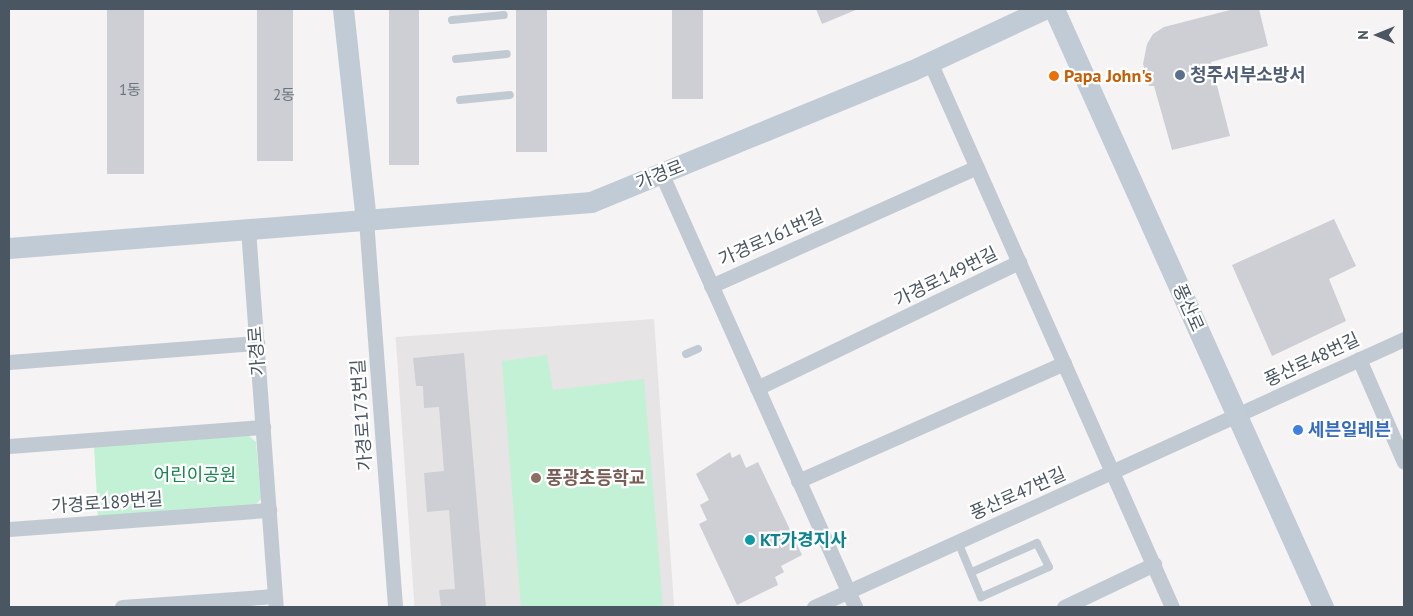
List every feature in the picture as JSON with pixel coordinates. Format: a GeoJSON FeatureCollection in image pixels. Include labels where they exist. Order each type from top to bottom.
{"type":"FeatureCollection","features":[{"type":"Feature","properties":{"kind":"street"},"geometry":{"type":"LineString","coordinates":[[344,9],[366,220]]}},
{"type":"Feature","properties":{"kind":"street","name":"가경로"},"geometry":{"type":"LineString","coordinates":[[9,248],[591,202],[662,175],[930,62],[1044,9]]}},
{"type":"Feature","properties":{"kind":"street","name":"풍산로"},"geometry":{"type":"LineString","coordinates":[[1054,9],[1322,607]]}},
{"type":"Feature","properties":{"kind":"street","name":"가경로149번길"},"geometry":{"type":"LineString","coordinates":[[930,62],[1172,607]]}},
{"type":"Feature","properties":{"kind":"street","name":"가경로161번길"},"geometry":{"type":"LineString","coordinates":[[711,286],[977,167]]}},
{"type":"Feature","properties":{"kind":"street","name":"가경로161번길"},"geometry":{"type":"LineString","coordinates":[[662,175],[855,607]]}},
{"type":"Feature","properties":{"kind":"street","name":"가경로173번길"},"geometry":{"type":"LineString","coordinates":[[366,220],[395,607]]}},
{"type":"Feature","properties":{"kind":"street","name":"가경로"},"geometry":{"type":"LineString","coordinates":[[248,229],[275,602]]}},
{"type":"Feature","properties":{"kind":"street","name":"가경로149번길"},"geometry":{"type":"LineString","coordinates":[[757,388],[1019,262]]}},
{"type":"Feature","properties":{"kind":"street","name":"풍산로48번길"},"geometry":{"type":"LineString","coordinates":[[1236,415],[1404,339]]}},
{"type":"Feature","properties":{"kind":"street"},"geometry":{"type":"LineString","coordinates":[[9,362],[257,343]]}},
{"type":"Feature","properties":{"kind":"street"},"geometry":{"type":"LineString","coordinates":[[1359,359],[1404,462]]}},
{"type":"Feature","properties":{"kind":"street"},"geometry":{"type":"LineString","coordinates":[[798,481],[1064,363]]}},
{"type":"Feature","properties":{"kind":"street","name":"풍산로47번길"},"geometry":{"type":"LineString","coordinates":[[814,607],[1236,415]]}},
{"type":"Feature","properties":{"kind":"street"},"geometry":{"type":"LineString","coordinates":[[9,446],[262,426]]}},
{"type":"Feature","properties":{"kind":"street","name":"가경로189번길"},"geometry":{"type":"LineString","coordinates":[[9,529],[268,510]]}},
{"type":"Feature","properties":{"kind":"street"},"geometry":{"type":"LineString","coordinates":[[1064,607],[1154,564]]}},
{"type":"Feature","properties":{"kind":"street"},"geometry":{"type":"LineString","coordinates":[[122,607],[275,602]]}},
{"type":"Feature","properties":{"kind":"lane"},"geometry":{"type":"LineString","coordinates":[[452,20],[504,15]]}},
{"type":"Feature","properties":{"kind":"lane"},"geometry":{"type":"LineString","coordinates":[[456,59],[507,54]]}},
{"type":"Feature","properties":{"kind":"lane"},"geometry":{"type":"LineString","coordinates":[[460,100],[510,95]]}},
{"type":"Feature","properties":{"kind":"lane"},"geometry":{"type":"LineString","coordinates":[[686,354],[698,349]]}},
{"type":"Feature","properties":{"kind":"lane"},"geometry":{"type":"LineString","coordinates":[[958,542],[981,597],[1049,567],[1037,543],[972,572]]}},
{"type":"Feature","properties":{"kind":"shaded area","name":"풍광초등학교"},"geometry":{"type":"Polygon","coordinates":[[[654,319],[674,607],[415,607],[396,337],[654,319]]]}},
{"type":"Feature","properties":{"kind":"green space"},"geometry":{"type":"Polygon","coordinates":[[[547,355],[553,390],[644,379],[663,607],[521,607],[502,361],[547,355]]]}},
{"type":"Feature","properties":{"kind":"green space","name":"어린이공원"},"geometry":{"type":"Polygon","coordinates":[[[248,435],[256,442],[261,499],[254,506],[98,517],[94,446],[248,435]]]}},
{"type":"Feature","properties":{"kind":"building"},"geometry":{"type":"Polygon","coordinates":[[[107,9],[144,9],[144,174],[107,174],[107,9]]]}},
{"type":"Feature","properties":{"kind":"building"},"geometry":{"type":"Polygon","coordinates":[[[257,9],[293,9],[293,161],[257,161],[257,9]]]}},
{"type":"Feature","properties":{"kind":"building"},"geometry":{"type":"Polygon","coordinates":[[[389,9],[419,9],[419,165],[389,165],[389,9]]]}},
{"type":"Feature","properties":{"kind":"building"},"geometry":{"type":"Polygon","coordinates":[[[516,9],[547,9],[547,152],[516,152],[516,9]]]}},
{"type":"Feature","properties":{"kind":"building"},"geometry":{"type":"Polygon","coordinates":[[[672,9],[703,9],[703,99],[672,99],[672,9]]]}},
{"type":"Feature","properties":{"kind":"building"},"geometry":{"type":"Polygon","coordinates":[[[816,9],[858,9],[822,24],[816,9]]]}},
{"type":"Feature","properties":{"kind":"building","name":"청주서부소방서"},"geometry":{"type":"Polygon","coordinates":[[[1234,9],[1259,9],[1268,46],[1211,62],[1230,136],[1172,150],[1154,86],[1149,86],[1143,64],[1147,44],[1153,34],[1164,27],[1234,9]]]}},
{"type":"Feature","properties":{"kind":"building"},"geometry":{"type":"Polygon","coordinates":[[[1334,219],[1356,266],[1329,279],[1346,321],[1272,356],[1232,265],[1334,219]]]}},
{"type":"Feature","properties":{"kind":"building"},"geometry":{"type":"Polygon","coordinates":[[[464,353],[486,607],[441,607],[439,590],[455,589],[449,510],[427,512],[424,473],[444,471],[439,407],[424,408],[423,386],[416,386],[413,358],[464,353]]]}},
{"type":"Feature","properties":{"kind":"building","name":"KT가경지사"},"geometry":{"type":"Polygon","coordinates":[[[730,452],[732,458],[740,454],[746,468],[758,462],[802,555],[781,566],[784,572],[775,577],[778,585],[737,605],[699,524],[707,520],[700,505],[709,500],[696,474],[730,452]]]}},
{"type":"Feature","properties":{"kind":"place","name":"청주서부소방서"},"geometry":{"type":"Point","coordinates":[1180,75]}},
{"type":"Feature","properties":{"kind":"place","name":"Papa John's"},"geometry":{"type":"Point","coordinates":[1054,76]}},
{"type":"Feature","properties":{"kind":"place","name":"세븐일레븐"},"geometry":{"type":"Point","coordinates":[1298,430]}},
{"type":"Feature","properties":{"kind":"place","name":"풍광초등학교"},"geometry":{"type":"Point","coordinates":[536,478]}},
{"type":"Feature","properties":{"kind":"place","name":"KT가경지사"},"geometry":{"type":"Point","coordinates":[750,540]}}]}
